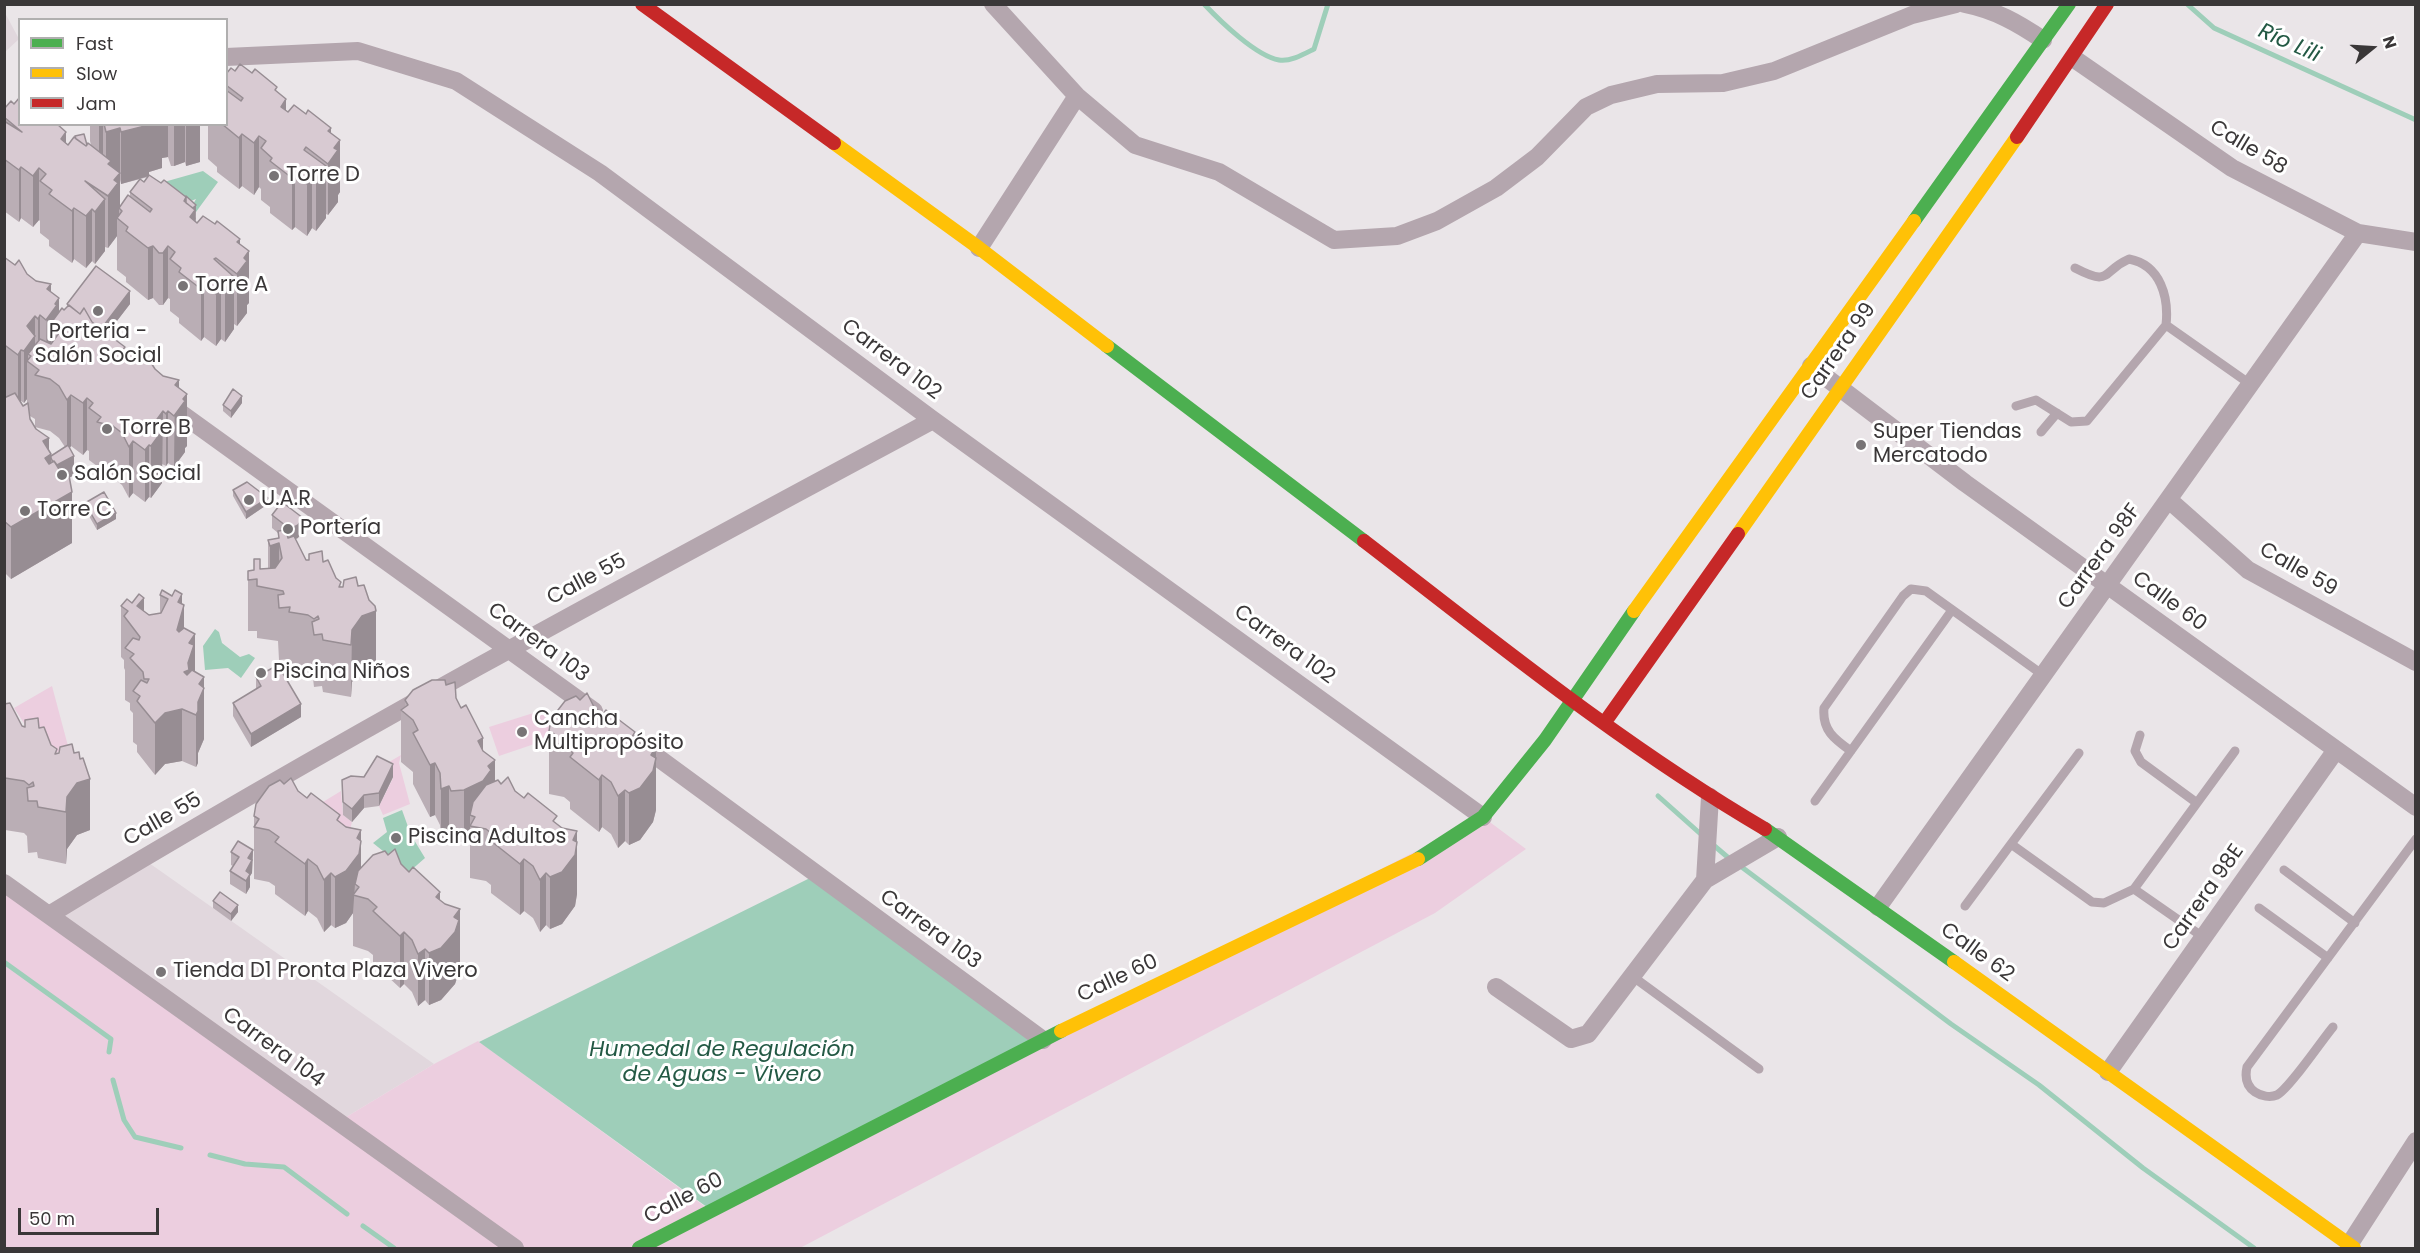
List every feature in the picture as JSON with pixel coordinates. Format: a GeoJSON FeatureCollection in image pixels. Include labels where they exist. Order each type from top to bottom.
{"type":"FeatureCollection","features":[{"type":"Feature","properties":{"kind":"street","name":"Calle 62"},"geometry":{"type":"LineString","coordinates":[[642,4],[979,248],[1572,698],[1710,797],[1778,837],[1878,907],[2351,1247]]}},
{"type":"Feature","properties":{"kind":"street"},"geometry":{"type":"LineString","coordinates":[[993,4],[1077,96],[1135,145],[1219,172],[1334,240],[1397,236],[1437,221],[1496,188],[1537,157],[1586,107],[1611,95],[1657,84],[1723,83],[1773,71],[1912,15],[1956,4]]}},
{"type":"Feature","properties":{"kind":"street"},"geometry":{"type":"LineString","coordinates":[[1965,4],[2011,19],[2043,40]]}},
{"type":"Feature","properties":{"kind":"street","name":"Carrera 99"},"geometry":{"type":"LineString","coordinates":[[1572,698],[2069,4]]}},
{"type":"Feature","properties":{"kind":"street","name":"Carrera 99"},"geometry":{"type":"LineString","coordinates":[[1605,722],[2073,58],[2107,4]]}},
{"type":"Feature","properties":{"kind":"street","name":"Carrera 102"},"geometry":{"type":"LineString","coordinates":[[228,57],[358,51],[456,81],[600,173],[933,420],[1483,817]]}},
{"type":"Feature","properties":{"kind":"street","name":"Calle 58"},"geometry":{"type":"LineString","coordinates":[[2073,58],[2232,168],[2358,233],[2415,242]]}},
{"type":"Feature","properties":{"kind":"street"},"geometry":{"type":"LineString","coordinates":[[979,248],[1077,96]]}},
{"type":"Feature","properties":{"kind":"street","name":"Carrera 98F"},"geometry":{"type":"LineString","coordinates":[[1878,907],[2358,233]]}},
{"type":"Feature","properties":{"kind":"street","name":"Calle 60"},"geometry":{"type":"LineString","coordinates":[[1811,366],[2107,585],[2415,807]]}},
{"type":"Feature","properties":{"kind":"street","name":"Carrera 103"},"geometry":{"type":"LineString","coordinates":[[152,392],[508,648],[1043,1040]]}},
{"type":"Feature","properties":{"kind":"street","name":"Calle 55"},"geometry":{"type":"LineString","coordinates":[[49,915],[161,847],[508,648],[933,420]]}},
{"type":"Feature","properties":{"kind":"street","name":"Calle 59"},"geometry":{"type":"LineString","coordinates":[[2169,500],[2248,570],[2415,662]]}},
{"type":"Feature","properties":{"kind":"street","name":"Calle 60"},"geometry":{"type":"LineString","coordinates":[[639,1248],[1043,1040],[1402,869],[1483,817],[1545,740],[1572,698]]}},
{"type":"Feature","properties":{"kind":"street","name":"Carrera 98E"},"geometry":{"type":"LineString","coordinates":[[2108,1072],[2336,750]]}},
{"type":"Feature","properties":{"kind":"street"},"geometry":{"type":"LineString","coordinates":[[1705,880],[1710,797]]}},
{"type":"Feature","properties":{"kind":"street"},"geometry":{"type":"LineString","coordinates":[[1497,987],[1571,1039],[1588,1034],[1705,880],[1778,837]]}},
{"type":"Feature","properties":{"kind":"street","name":"Carrera 104"},"geometry":{"type":"LineString","coordinates":[[4,883],[514,1248]]}},
{"type":"Feature","properties":{"kind":"street"},"geometry":{"type":"LineString","coordinates":[[2351,1247],[2415,1141]]}},
{"type":"Feature","properties":{"kind":"lane"},"geometry":{"type":"LineString","coordinates":[[2016,406],[2036,400],[2071,422],[2087,421],[2166,325],[2168,308],[2166,292],[2159,280],[2144,265],[2129,259],[2105,277],[2096,279],[2075,268]]}},
{"type":"Feature","properties":{"kind":"lane"},"geometry":{"type":"LineString","coordinates":[[2166,325],[2250,384]]}},
{"type":"Feature","properties":{"kind":"lane"},"geometry":{"type":"LineString","coordinates":[[2041,432],[2056,413]]}},
{"type":"Feature","properties":{"kind":"lane"},"geometry":{"type":"LineString","coordinates":[[1851,751],[1829,733],[1824,725],[1824,708],[1906,592],[1921,589],[2043,675]]}},
{"type":"Feature","properties":{"kind":"lane"},"geometry":{"type":"LineString","coordinates":[[1815,801],[1952,609]]}},
{"type":"Feature","properties":{"kind":"lane"},"geometry":{"type":"LineString","coordinates":[[2140,735],[2135,751],[2141,762],[2197,803]]}},
{"type":"Feature","properties":{"kind":"lane"},"geometry":{"type":"LineString","coordinates":[[2011,844],[2092,902],[2104,903],[2134,889],[2235,751]]}},
{"type":"Feature","properties":{"kind":"lane"},"geometry":{"type":"LineString","coordinates":[[1965,906],[2079,753]]}},
{"type":"Feature","properties":{"kind":"lane"},"geometry":{"type":"LineString","coordinates":[[2333,1027],[2283,1091],[2270,1096],[2256,1093],[2250,1088],[2245,1074],[2247,1067],[2415,839]]}},
{"type":"Feature","properties":{"kind":"lane"},"geometry":{"type":"LineString","coordinates":[[2284,870],[2355,923]]}},
{"type":"Feature","properties":{"kind":"lane"},"geometry":{"type":"LineString","coordinates":[[2134,889],[2204,938]]}},
{"type":"Feature","properties":{"kind":"lane"},"geometry":{"type":"LineString","coordinates":[[2259,908],[2328,958]]}},
{"type":"Feature","properties":{"kind":"lane"},"geometry":{"type":"LineString","coordinates":[[1632,976],[1760,1069]]}},
{"type":"Feature","properties":{"kind":"shaded area"},"geometry":{"type":"Polygon","coordinates":[[[4,11],[18,40],[4,52],[4,11]]]}},
{"type":"Feature","properties":{"kind":"shaded area"},"geometry":{"type":"Polygon","coordinates":[[[52,686],[68,746],[47,758],[14,708],[52,686]]]}},
{"type":"Feature","properties":{"kind":"shaded area","name":"Cancha Multipropósito"},"geometry":{"type":"Polygon","coordinates":[[[546,709],[555,737],[499,756],[489,727],[546,709]]]}},
{"type":"Feature","properties":{"kind":"shaded area"},"geometry":{"type":"Polygon","coordinates":[[[401,755],[399,763],[410,804],[383,815],[379,806],[393,778],[377,769],[401,755]]]}},
{"type":"Feature","properties":{"kind":"shaded area"},"geometry":{"type":"Polygon","coordinates":[[[341,791],[343,815],[352,822],[350,830],[295,819],[341,791]]]}},
{"type":"Feature","properties":{"kind":"shaded area"},"geometry":{"type":"Polygon","coordinates":[[[1483,817],[1526,849],[1435,913],[800,1248],[5,1248],[4,883],[338,1122],[434,1064],[478,1041],[711,1211],[1483,817]]]}},
{"type":"Feature","properties":{"kind":"shaded area"},"geometry":{"type":"Polygon","coordinates":[[[142,858],[434,1064],[338,1122],[49,915],[142,858]]]}},
{"type":"Feature","properties":{"kind":"water"},"geometry":{"type":"Polygon","coordinates":[[[203,171],[218,182],[196,212],[191,208],[196,199],[186,203],[164,182],[203,171]]]}},
{"type":"Feature","properties":{"kind":"water"},"geometry":{"type":"Polygon","coordinates":[[[215,629],[219,632],[222,643],[240,657],[249,654],[255,658],[241,678],[228,668],[205,670],[203,646],[215,629]]]}},
{"type":"Feature","properties":{"kind":"water","name":"Piscina Adultos"},"geometry":{"type":"Polygon","coordinates":[[[402,810],[411,835],[425,858],[409,872],[373,843],[387,832],[383,818],[402,810]]]}},
{"type":"Feature","properties":{"kind":"water","name":"Humedal de Regulación de Aguas - Vivero"},"geometry":{"type":"Polygon","coordinates":[[[814,876],[1043,1040],[711,1210],[479,1042],[814,876]]]}},
{"type":"Feature","properties":{"kind":"building"},"geometry":{"type":"Polygon","coordinates":[[[240,64],[252,73],[255,69],[277,87],[275,90],[286,99],[281,107],[288,112],[294,105],[306,114],[308,110],[331,128],[328,131],[340,140],[334,148],[338,150],[328,164],[306,147],[304,150],[326,166],[316,179],[312,177],[307,184],[295,175],[292,178],[270,161],[272,158],[261,148],[266,141],[259,136],[254,143],[242,134],[239,138],[224,126],[228,126],[228,91],[241,101],[243,98],[228,87],[228,72],[231,68],[235,71],[240,64]]]}},
{"type":"Feature","properties":{"kind":"building"},"geometry":{"type":"Polygon","coordinates":[[[18,99],[18,126],[59,126],[66,132],[61,139],[68,145],[74,137],[86,146],[88,143],[111,161],[108,164],[120,173],[114,180],[118,183],[108,196],[85,181],[105,199],[95,212],[92,209],[86,216],[74,208],[72,211],[49,194],[52,190],[40,181],[46,174],[39,168],[33,176],[21,167],[19,170],[4,159],[4,121],[22,132],[4,117],[4,109],[11,101],[14,104],[18,99]]]}},
{"type":"Feature","properties":{"kind":"building"},"geometry":{"type":"Polygon","coordinates":[[[104,126],[145,126],[121,132],[120,128],[106,132],[104,126]]]}},
{"type":"Feature","properties":{"kind":"building"},"geometry":{"type":"Polygon","coordinates":[[[84,134],[87,145],[86,146],[75,136],[84,134]]]}},
{"type":"Feature","properties":{"kind":"building"},"geometry":{"type":"Polygon","coordinates":[[[149,175],[161,183],[164,180],[186,197],[184,201],[195,210],[190,217],[197,223],[203,216],[215,224],[217,221],[240,239],[237,242],[249,251],[244,258],[247,261],[237,274],[216,258],[214,259],[234,277],[225,290],[221,287],[216,294],[204,285],[201,289],[179,272],[181,268],[170,259],[175,252],[168,246],[163,253],[159,253],[153,246],[148,248],[126,231],[128,227],[117,218],[122,211],[119,208],[128,195],[150,212],[152,209],[130,192],[140,179],[144,182],[149,175]]]}},
{"type":"Feature","properties":{"kind":"building"},"geometry":{"type":"Polygon","coordinates":[[[186,196],[196,205],[193,208],[186,203],[186,196]]]}},
{"type":"Feature","properties":{"kind":"building"},"geometry":{"type":"Polygon","coordinates":[[[4,257],[15,265],[19,260],[27,274],[36,281],[51,284],[47,289],[59,298],[55,304],[57,305],[46,320],[40,315],[38,319],[35,316],[27,326],[35,336],[24,351],[21,350],[18,355],[6,346],[4,347],[4,257]]]}},
{"type":"Feature","properties":{"kind":"building","name":"Porteria - Salón Social"},"geometry":{"type":"Polygon","coordinates":[[[96,266],[130,291],[101,329],[92,322],[84,308],[80,314],[67,304],[96,266]]]}},
{"type":"Feature","properties":{"kind":"building"},"geometry":{"type":"Polygon","coordinates":[[[69,305],[80,314],[84,308],[92,322],[101,329],[117,333],[113,338],[125,347],[121,352],[127,357],[131,351],[143,360],[146,355],[155,369],[163,376],[179,380],[175,385],[187,394],[183,399],[185,401],[174,416],[168,411],[166,414],[163,411],[155,422],[162,431],[151,446],[149,445],[145,450],[133,441],[129,447],[122,433],[113,426],[97,422],[101,417],[89,408],[93,403],[87,398],[83,403],[71,395],[67,400],[59,386],[50,379],[35,375],[39,370],[27,361],[31,356],[28,354],[40,339],[51,344],[59,333],[55,331],[58,328],[51,323],[62,308],[64,310],[69,305]]]}},
{"type":"Feature","properties":{"kind":"building"},"geometry":{"type":"Polygon","coordinates":[[[233,389],[242,396],[231,411],[223,405],[233,389]]]}},
{"type":"Feature","properties":{"kind":"building"},"geometry":{"type":"Polygon","coordinates":[[[15,393],[23,406],[28,403],[30,419],[36,429],[49,438],[43,441],[51,454],[45,458],[49,464],[54,461],[62,474],[68,470],[72,492],[11,527],[4,521],[4,398],[15,393]]]}},
{"type":"Feature","properties":{"kind":"building"},"geometry":{"type":"Polygon","coordinates":[[[68,445],[74,456],[57,465],[51,456],[68,445]]]}},
{"type":"Feature","properties":{"kind":"building","name":"U.A.R"},"geometry":{"type":"Polygon","coordinates":[[[247,482],[268,498],[246,512],[233,490],[247,482]]]}},
{"type":"Feature","properties":{"kind":"building"},"geometry":{"type":"Polygon","coordinates":[[[104,492],[116,513],[97,524],[85,503],[104,492]]]}},
{"type":"Feature","properties":{"kind":"building"},"geometry":{"type":"Polygon","coordinates":[[[282,502],[303,518],[298,525],[290,529],[272,515],[282,502]]]}},
{"type":"Feature","properties":{"kind":"building"},"geometry":{"type":"Polygon","coordinates":[[[286,530],[288,538],[294,536],[306,560],[309,560],[309,554],[322,551],[323,562],[328,560],[336,578],[341,582],[339,587],[343,587],[344,580],[356,577],[358,586],[364,585],[376,611],[362,616],[352,630],[351,645],[323,640],[322,634],[314,635],[312,622],[319,619],[318,616],[314,619],[308,615],[289,612],[290,607],[279,608],[278,595],[284,594],[283,591],[257,586],[257,579],[248,580],[248,571],[254,570],[254,559],[260,559],[260,569],[275,568],[282,558],[279,543],[270,546],[268,540],[279,538],[278,531],[286,530]]]}},
{"type":"Feature","properties":{"kind":"building"},"geometry":{"type":"Polygon","coordinates":[[[162,590],[172,596],[175,590],[182,594],[178,602],[184,605],[177,630],[179,632],[184,628],[195,634],[189,643],[194,645],[188,663],[189,670],[184,672],[187,675],[192,670],[204,677],[199,684],[204,688],[196,715],[182,709],[165,713],[155,723],[137,701],[140,696],[133,691],[141,680],[147,683],[149,679],[144,679],[143,672],[130,658],[134,654],[125,648],[133,638],[139,640],[140,637],[124,616],[128,611],[121,606],[127,599],[132,603],[139,594],[144,598],[137,606],[149,615],[161,613],[168,599],[160,595],[162,590]]]}},
{"type":"Feature","properties":{"kind":"building"},"geometry":{"type":"Polygon","coordinates":[[[278,665],[301,704],[251,734],[233,703],[261,686],[256,677],[278,665]]]}},
{"type":"Feature","properties":{"kind":"building"},"geometry":{"type":"Polygon","coordinates":[[[432,680],[445,680],[446,685],[455,682],[456,698],[461,708],[466,705],[483,738],[478,741],[483,751],[495,760],[488,766],[491,770],[483,781],[464,790],[451,791],[449,786],[441,789],[440,773],[435,763],[430,765],[413,733],[418,730],[413,720],[401,710],[408,705],[405,700],[413,690],[432,680]]]}},
{"type":"Feature","properties":{"kind":"building"},"geometry":{"type":"Polygon","coordinates":[[[587,693],[594,707],[603,714],[606,710],[635,732],[632,737],[641,744],[656,747],[651,755],[656,758],[653,771],[640,788],[629,793],[625,790],[618,796],[611,782],[602,775],[599,780],[570,757],[573,753],[564,745],[549,742],[554,734],[549,731],[551,719],[565,701],[576,696],[580,700],[587,693]]]}},
{"type":"Feature","properties":{"kind":"building"},"geometry":{"type":"Polygon","coordinates":[[[10,703],[22,726],[25,727],[25,720],[38,718],[39,728],[44,727],[51,745],[57,749],[55,754],[59,753],[60,747],[72,744],[74,753],[79,752],[80,759],[83,758],[90,779],[77,783],[67,797],[66,812],[38,807],[37,801],[28,801],[27,788],[34,786],[33,782],[29,785],[24,781],[5,778],[4,704],[10,703]]]}},
{"type":"Feature","properties":{"kind":"building"},"geometry":{"type":"Polygon","coordinates":[[[377,756],[393,764],[379,793],[364,795],[352,809],[343,802],[342,780],[351,776],[364,777],[377,756]]]}},
{"type":"Feature","properties":{"kind":"building"},"geometry":{"type":"Polygon","coordinates":[[[508,777],[515,791],[524,798],[528,793],[557,816],[553,821],[562,828],[577,831],[573,840],[577,842],[575,855],[562,872],[550,877],[546,873],[540,880],[533,866],[524,859],[520,864],[491,841],[495,836],[486,829],[470,826],[475,817],[470,815],[473,802],[486,785],[498,780],[501,784],[508,777]]]}},
{"type":"Feature","properties":{"kind":"building"},"geometry":{"type":"Polygon","coordinates":[[[291,778],[298,791],[307,798],[311,793],[340,815],[337,820],[346,827],[361,830],[357,838],[361,841],[359,854],[346,871],[335,877],[331,873],[324,880],[317,866],[308,859],[305,864],[275,842],[279,837],[269,830],[254,827],[259,819],[254,816],[256,804],[269,786],[280,780],[284,784],[291,778]]]}},
{"type":"Feature","properties":{"kind":"building"},"geometry":{"type":"Polygon","coordinates":[[[238,841],[253,850],[248,858],[252,860],[246,871],[250,874],[246,881],[230,871],[239,857],[231,852],[238,841]]]}},
{"type":"Feature","properties":{"kind":"building"},"geometry":{"type":"Polygon","coordinates":[[[395,849],[401,864],[409,872],[413,867],[440,892],[436,897],[445,904],[460,909],[454,917],[459,920],[455,932],[441,948],[429,953],[425,949],[418,954],[412,940],[404,932],[400,936],[373,911],[377,907],[368,899],[353,895],[359,887],[355,884],[358,871],[373,855],[385,851],[388,855],[395,849]]]}},
{"type":"Feature","properties":{"kind":"building"},"geometry":{"type":"Polygon","coordinates":[[[220,892],[238,905],[231,914],[213,901],[220,892]]]}},
{"type":"Feature","properties":{"kind":"waterway","name":"Río Lili"},"geometry":{"type":"LineString","coordinates":[[1204,4],[1249,45],[1279,60],[1288,60],[1314,49],[1328,4]]}},
{"type":"Feature","properties":{"kind":"waterway","name":"Río Lili"},"geometry":{"type":"LineString","coordinates":[[2187,4],[2214,28],[2416,120]]}},
{"type":"Feature","properties":{"kind":"waterway"},"geometry":{"type":"LineString","coordinates":[[1658,796],[1704,837]]}},
{"type":"Feature","properties":{"kind":"waterway"},"geometry":{"type":"LineString","coordinates":[[1711,843],[1731,860]]}},
{"type":"Feature","properties":{"kind":"waterway"},"geometry":{"type":"LineString","coordinates":[[1739,865],[1951,1024],[2039,1085],[2143,1168],[2254,1248]]}},
{"type":"Feature","properties":{"kind":"waterway"},"geometry":{"type":"LineString","coordinates":[[4,962],[111,1039],[109,1052]]}},
{"type":"Feature","properties":{"kind":"waterway"},"geometry":{"type":"LineString","coordinates":[[113,1080],[124,1120],[135,1137],[181,1148]]}},
{"type":"Feature","properties":{"kind":"waterway"},"geometry":{"type":"LineString","coordinates":[[210,1155],[245,1164],[284,1167],[347,1214]]}},
{"type":"Feature","properties":{"kind":"waterway"},"geometry":{"type":"LineString","coordinates":[[363,1226],[394,1248]]}},
{"type":"Feature","properties":{"kind":"traffic: fast"},"geometry":{"type":"LineString","coordinates":[[1914,221],[2069,4]]}},
{"type":"Feature","properties":{"kind":"traffic: fast"},"geometry":{"type":"LineString","coordinates":[[1107,346],[1364,541]]}},
{"type":"Feature","properties":{"kind":"traffic: fast"},"geometry":{"type":"LineString","coordinates":[[1418,859],[1483,817],[1545,740],[1634,611]]}},
{"type":"Feature","properties":{"kind":"traffic: fast"},"geometry":{"type":"LineString","coordinates":[[1765,829],[1954,962]]}},
{"type":"Feature","properties":{"kind":"traffic: fast"},"geometry":{"type":"LineString","coordinates":[[639,1248],[1061,1031]]}},
{"type":"Feature","properties":{"kind":"traffic: slow"},"geometry":{"type":"LineString","coordinates":[[1738,534],[2017,137]]}},
{"type":"Feature","properties":{"kind":"traffic: slow"},"geometry":{"type":"LineString","coordinates":[[834,143],[979,248],[1107,346]]}},
{"type":"Feature","properties":{"kind":"traffic: slow"},"geometry":{"type":"LineString","coordinates":[[1634,611],[1914,221]]}},
{"type":"Feature","properties":{"kind":"traffic: slow"},"geometry":{"type":"LineString","coordinates":[[1061,1031],[1418,859]]}},
{"type":"Feature","properties":{"kind":"traffic: slow"},"geometry":{"type":"LineString","coordinates":[[1954,962],[2354,1248]]}},
{"type":"Feature","properties":{"kind":"traffic: jam"},"geometry":{"type":"LineString","coordinates":[[642,4],[834,143]]}},
{"type":"Feature","properties":{"kind":"traffic: jam"},"geometry":{"type":"LineString","coordinates":[[2017,137],[2107,4]]}},
{"type":"Feature","properties":{"kind":"traffic: jam"},"geometry":{"type":"LineString","coordinates":[[1605,722],[1738,534]]}},
{"type":"Feature","properties":{"kind":"traffic: jam"},"geometry":{"type":"LineString","coordinates":[[1364,541],[1610,728],[1712,797],[1765,829]]}},
{"type":"Feature","properties":{"kind":"place","name":"Torre D"},"geometry":{"type":"Point","coordinates":[274,176]}},
{"type":"Feature","properties":{"kind":"place","name":"Torre A"},"geometry":{"type":"Point","coordinates":[183,286]}},
{"type":"Feature","properties":{"kind":"place","name":"Porteria - Salón Social"},"geometry":{"type":"Point","coordinates":[98,311]}},
{"type":"Feature","properties":{"kind":"place","name":"Torre B"},"geometry":{"type":"Point","coordinates":[107,429]}},
{"type":"Feature","properties":{"kind":"place","name":"Super Tiendas Mercatodo"},"geometry":{"type":"Point","coordinates":[1861,445]}},
{"type":"Feature","properties":{"kind":"place","name":"Salón Social"},"geometry":{"type":"Point","coordinates":[62,475]}},
{"type":"Feature","properties":{"kind":"place","name":"U.A.R"},"geometry":{"type":"Point","coordinates":[249,500]}},
{"type":"Feature","properties":{"kind":"place","name":"Torre C"},"geometry":{"type":"Point","coordinates":[25,511]}},
{"type":"Feature","properties":{"kind":"place","name":"Portería"},"geometry":{"type":"Point","coordinates":[288,529]}},
{"type":"Feature","properties":{"kind":"place","name":"Piscina Niños"},"geometry":{"type":"Point","coordinates":[261,673]}},
{"type":"Feature","properties":{"kind":"place","name":"Cancha Multipropósito"},"geometry":{"type":"Point","coordinates":[522,732]}},
{"type":"Feature","properties":{"kind":"place","name":"Piscina Adultos"},"geometry":{"type":"Point","coordinates":[396,838]}},
{"type":"Feature","properties":{"kind":"place","name":"Tienda D1 Pronta Plaza Vivero"},"geometry":{"type":"Point","coordinates":[161,972]}}]}
